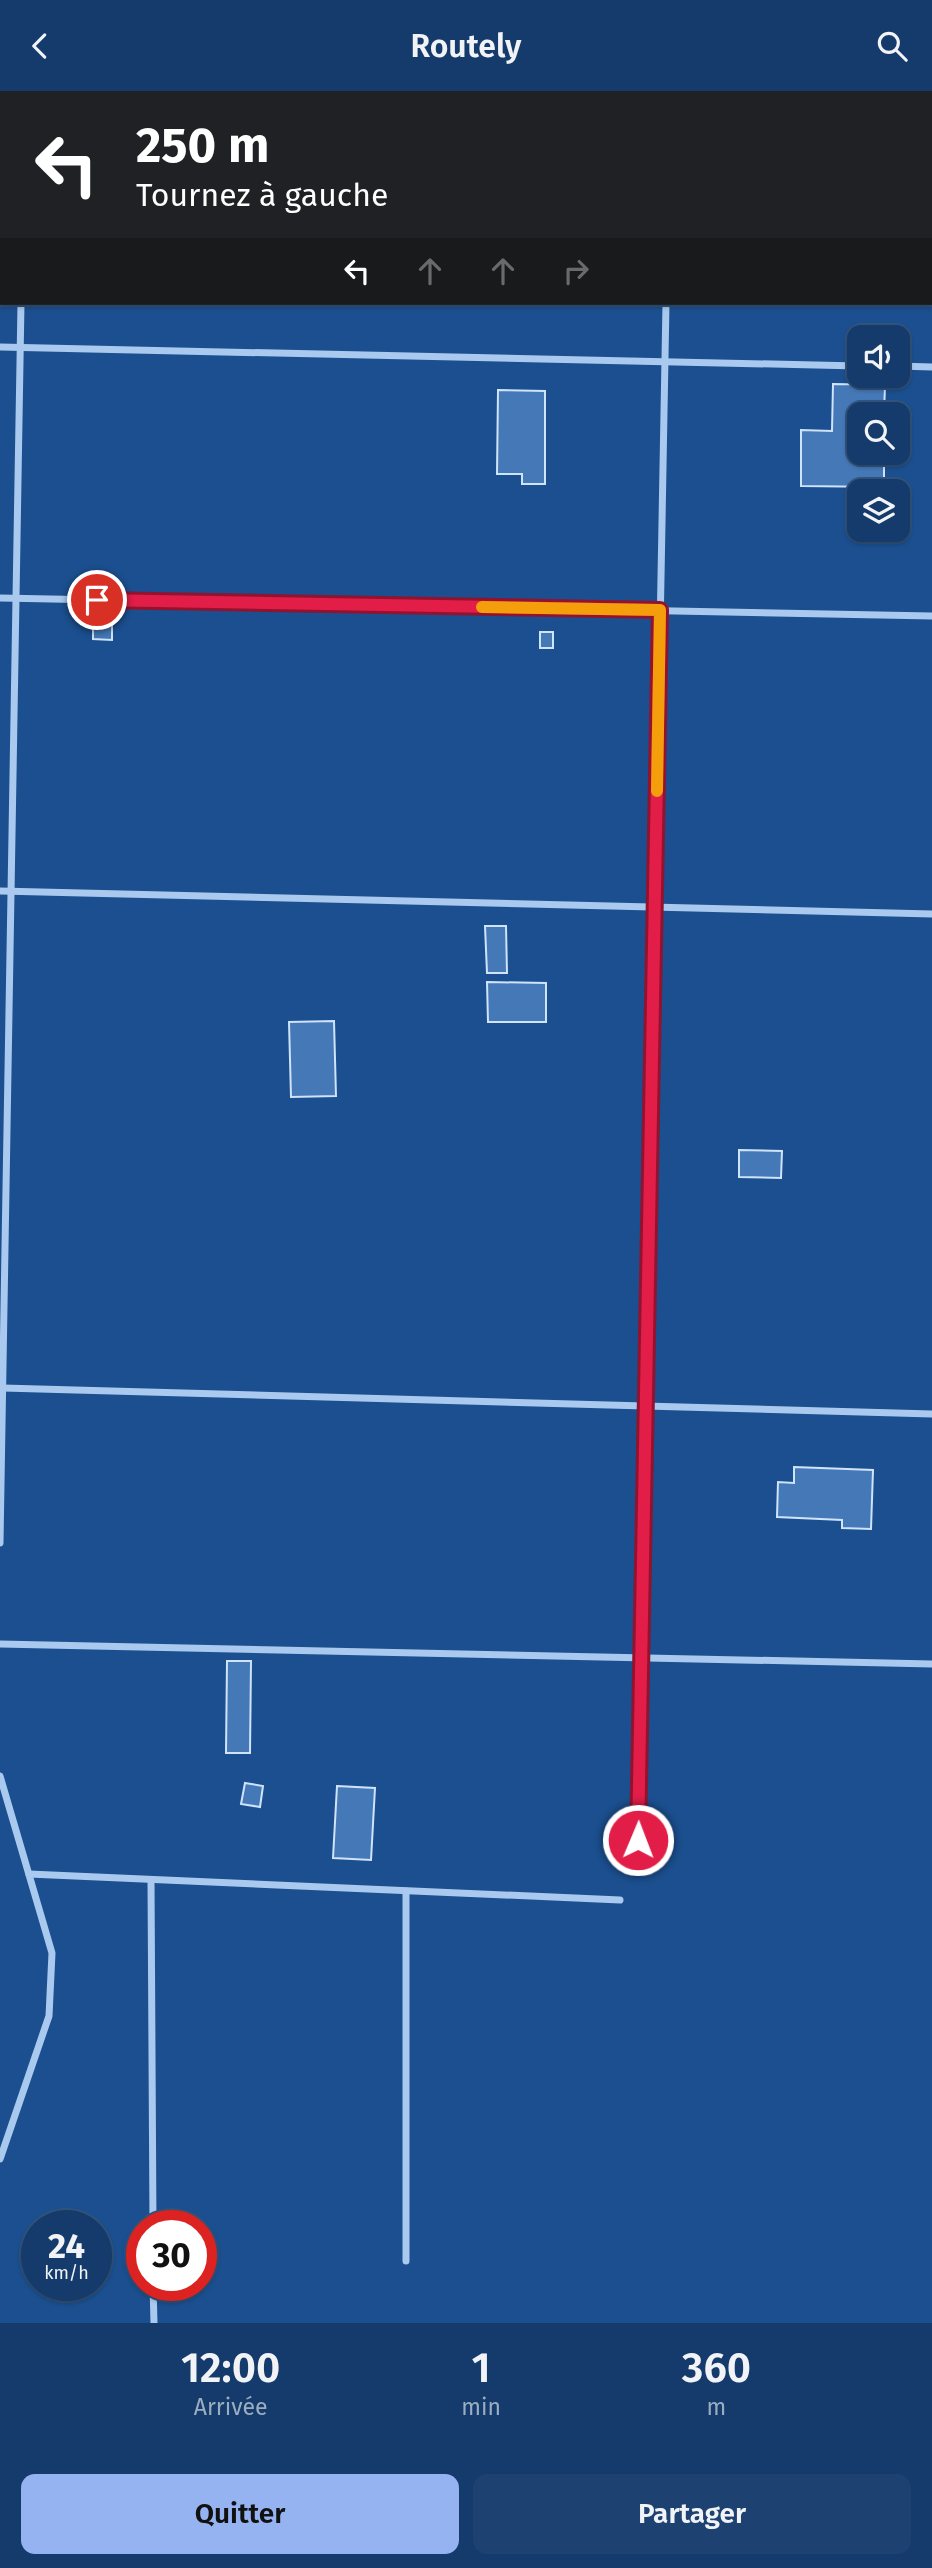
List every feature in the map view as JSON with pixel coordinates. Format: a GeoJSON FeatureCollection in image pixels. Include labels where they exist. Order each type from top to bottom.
{"type":"FeatureCollection","features":[{"type":"Feature","properties":{"kind":"street"},"geometry":{"type":"LineString","coordinates":[[0,1543],[21,305]]}},
{"type":"Feature","properties":{"kind":"street"},"geometry":{"type":"LineString","coordinates":[[638,1840],[666,305]]}},
{"type":"Feature","properties":{"kind":"street"},"geometry":{"type":"LineString","coordinates":[[0,347],[847,366]]}},
{"type":"Feature","properties":{"kind":"street"},"geometry":{"type":"LineString","coordinates":[[910,366],[932,367]]}},
{"type":"Feature","properties":{"kind":"street"},"geometry":{"type":"LineString","coordinates":[[0,598],[932,616]]}},
{"type":"Feature","properties":{"kind":"street"},"geometry":{"type":"LineString","coordinates":[[0,891],[932,914]]}},
{"type":"Feature","properties":{"kind":"street"},"geometry":{"type":"LineString","coordinates":[[3,1388],[932,1414]]}},
{"type":"Feature","properties":{"kind":"street"},"geometry":{"type":"LineString","coordinates":[[0,1644],[932,1664]]}},
{"type":"Feature","properties":{"kind":"street"},"geometry":{"type":"LineString","coordinates":[[0,1776],[52,1953],[50,2015],[0,2159]]}},
{"type":"Feature","properties":{"kind":"street"},"geometry":{"type":"LineString","coordinates":[[29,1874],[620,1900]]}},
{"type":"Feature","properties":{"kind":"street"},"geometry":{"type":"LineString","coordinates":[[151,1879],[153,2210]]}},
{"type":"Feature","properties":{"kind":"street"},"geometry":{"type":"LineString","coordinates":[[406,1891],[406,2262]]}},
{"type":"Feature","properties":{"kind":"street"},"geometry":{"type":"LineString","coordinates":[[153,2301],[153,2323]]}},
{"type":"Feature","properties":{"kind":"building"},"geometry":{"type":"Polygon","coordinates":[[[833,384],[847,384],[847,388],[885,388],[884,402],[847,402],[847,465],[884,465],[884,479],[847,479],[847,487],[801,486],[801,430],[832,431],[833,384]]]}},
{"type":"Feature","properties":{"kind":"building"},"geometry":{"type":"Polygon","coordinates":[[[498,390],[545,391],[545,484],[522,484],[522,474],[497,474],[498,390]]]}},
{"type":"Feature","properties":{"kind":"building"},"geometry":{"type":"Polygon","coordinates":[[[93,621],[112,621],[112,640],[93,639],[93,621]]]}},
{"type":"Feature","properties":{"kind":"building"},"geometry":{"type":"Polygon","coordinates":[[[540,632],[553,632],[553,648],[540,648],[540,632]]]}},
{"type":"Feature","properties":{"kind":"building"},"geometry":{"type":"Polygon","coordinates":[[[485,926],[506,926],[507,973],[487,973],[485,926]]]}},
{"type":"Feature","properties":{"kind":"building"},"geometry":{"type":"Polygon","coordinates":[[[487,982],[546,983],[546,1022],[488,1022],[487,982]]]}},
{"type":"Feature","properties":{"kind":"building"},"geometry":{"type":"Polygon","coordinates":[[[334,1021],[336,1096],[291,1097],[289,1022],[334,1021]]]}},
{"type":"Feature","properties":{"kind":"building"},"geometry":{"type":"Polygon","coordinates":[[[739,1150],[782,1151],[781,1178],[739,1177],[739,1150]]]}},
{"type":"Feature","properties":{"kind":"building"},"geometry":{"type":"Polygon","coordinates":[[[794,1467],[873,1470],[871,1529],[842,1528],[842,1520],[777,1517],[778,1482],[794,1483],[794,1467]]]}},
{"type":"Feature","properties":{"kind":"building"},"geometry":{"type":"Polygon","coordinates":[[[227,1661],[251,1661],[250,1753],[226,1753],[227,1661]]]}},
{"type":"Feature","properties":{"kind":"building"},"geometry":{"type":"Polygon","coordinates":[[[245,1783],[263,1786],[260,1807],[241,1804],[245,1783]]]}},
{"type":"Feature","properties":{"kind":"building"},"geometry":{"type":"Polygon","coordinates":[[[337,1786],[375,1788],[371,1860],[333,1858],[337,1786]]]}},
{"type":"Feature","properties":{"kind":"slow traffic"},"geometry":{"type":"LineString","coordinates":[[482,607],[660,610],[657,791]]}},
{"type":"Feature","properties":{"kind":"route"},"geometry":{"type":"LineString","coordinates":[[97,600],[660,610],[638,1840]]}}]}
